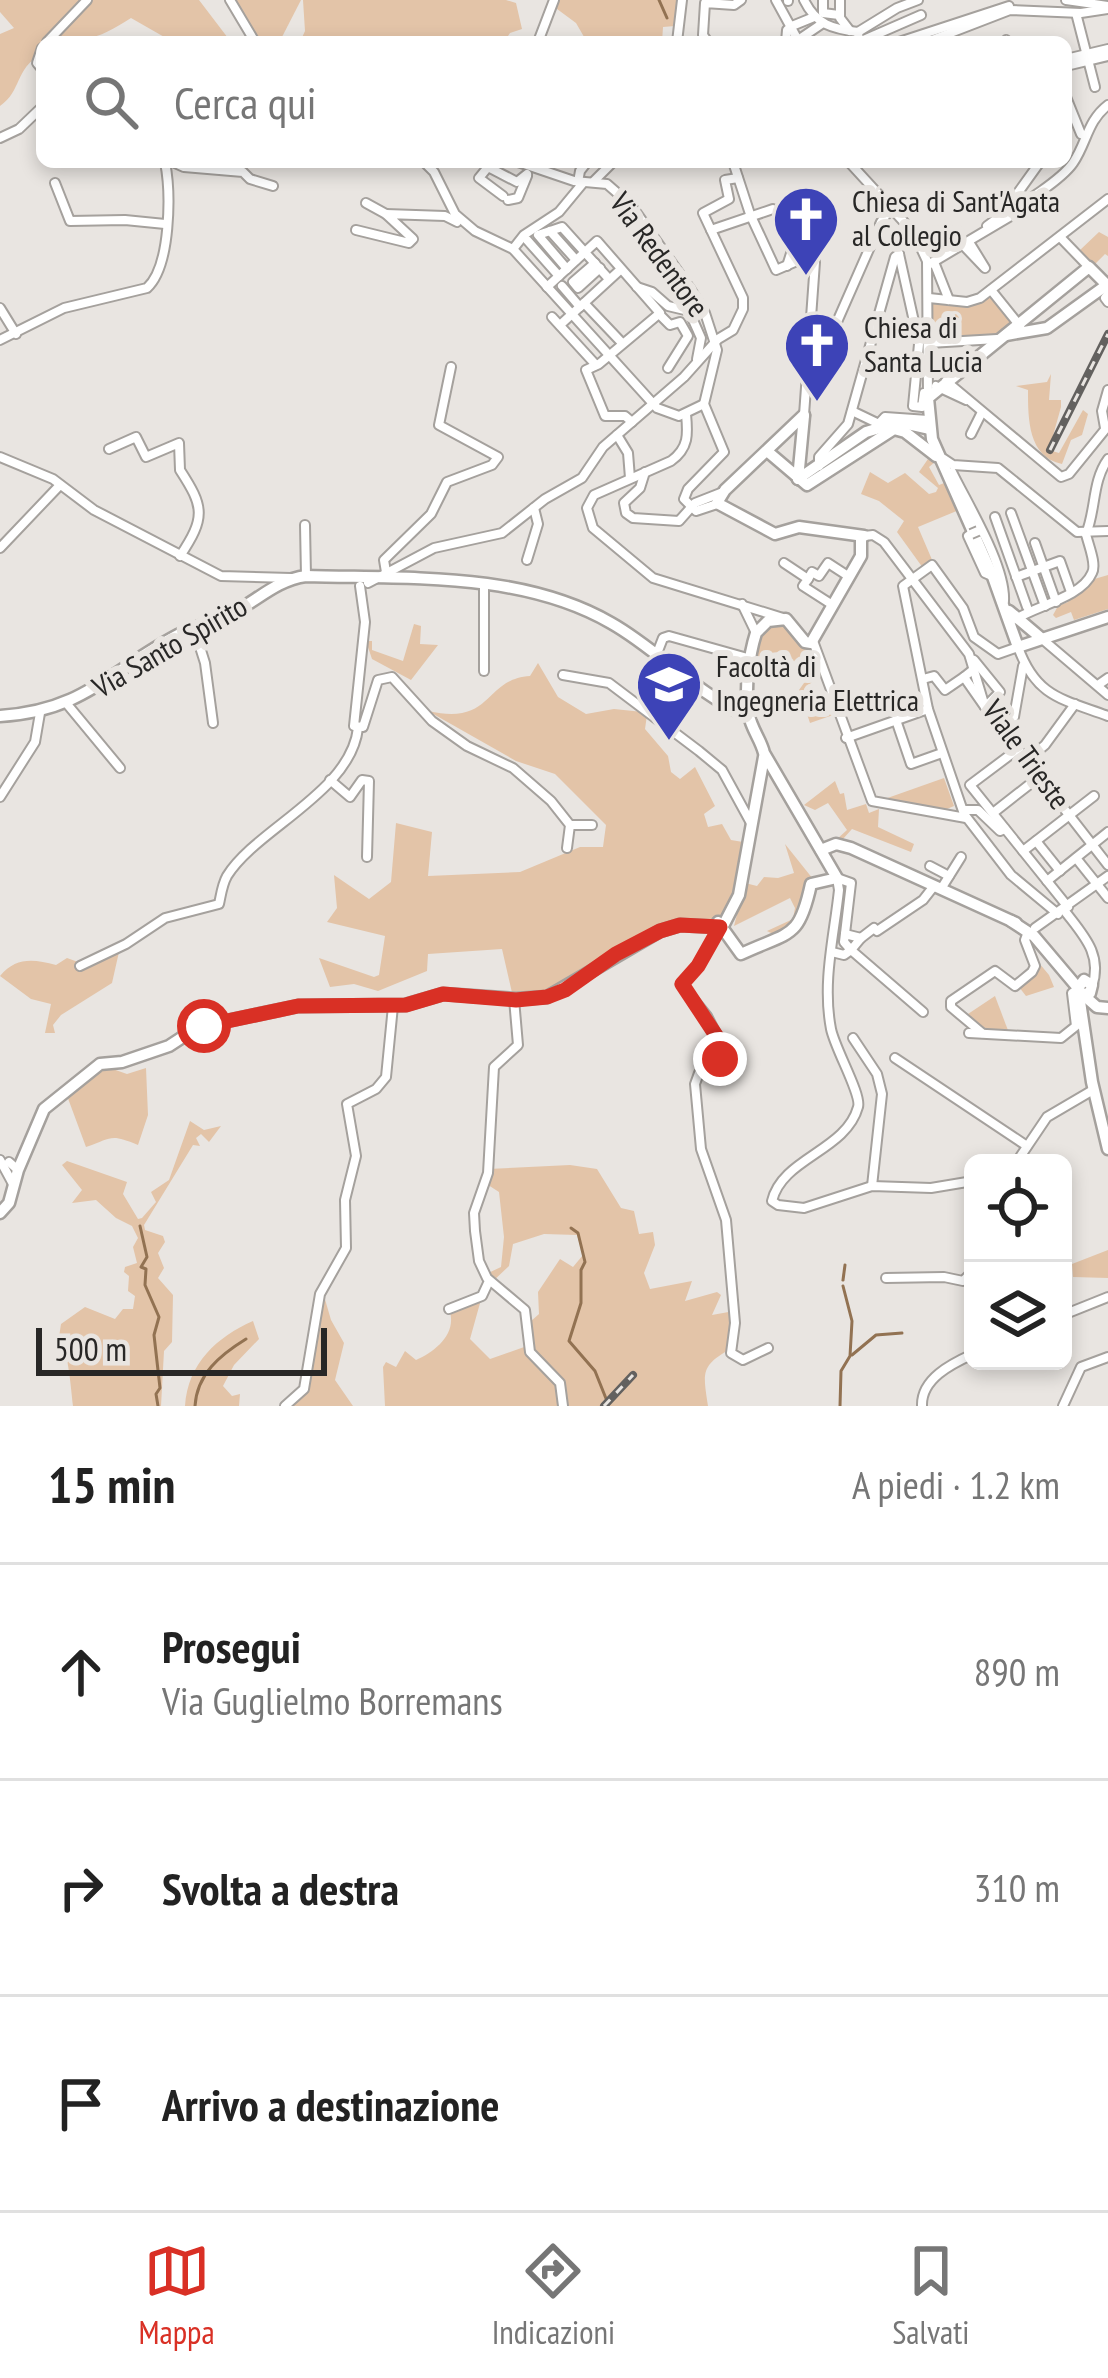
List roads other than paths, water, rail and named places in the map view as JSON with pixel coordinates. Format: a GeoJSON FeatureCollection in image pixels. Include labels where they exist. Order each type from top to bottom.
{"type":"FeatureCollection","features":[{"type":"Feature","properties":{"kind":"main road"},"geometry":{"type":"LineString","coordinates":[[1021,327],[1041,304],[1089,267],[1108,291],[1056,322],[1021,327],[999,338],[929,392],[929,433],[1005,606],[1016,623],[1041,638]]}},
{"type":"Feature","properties":{"kind":"main road"},"geometry":{"type":"LineString","coordinates":[[721,925],[741,954],[795,928],[805,916],[811,884],[837,878],[768,763],[746,716],[756,633],[768,621],[783,618],[808,639],[861,556],[861,537],[848,531],[799,527],[775,534],[720,500],[804,415]]}},
{"type":"Feature","properties":{"kind":"main road"},"geometry":{"type":"LineString","coordinates":[[798,479],[804,415]]}},
{"type":"Feature","properties":{"kind":"main road"},"geometry":{"type":"LineString","coordinates":[[844,454],[872,429],[899,422],[929,433]]}},
{"type":"Feature","properties":{"kind":"main road"},"geometry":{"type":"LineString","coordinates":[[767,451],[808,485],[821,468],[894,429],[929,433]]}},
{"type":"Feature","properties":{"kind":"main road","name":"Via Santo Spirito"},"geometry":{"type":"LineString","coordinates":[[0,716],[40,713],[67,704],[194,628],[233,613],[264,584],[306,576],[367,582]]}},
{"type":"Feature","properties":{"kind":"main road"},"geometry":{"type":"LineString","coordinates":[[367,582],[480,581],[560,602],[609,622],[746,716],[758,731],[768,763],[739,895],[721,925]]}},
{"type":"Feature","properties":{"kind":"main road"},"geometry":{"type":"LineString","coordinates":[[367,582],[484,587],[599,623],[674,679],[746,716]]}},
{"type":"Feature","properties":{"kind":"main road"},"geometry":{"type":"LineString","coordinates":[[1016,623],[1018,647],[1108,617]]}},
{"type":"Feature","properties":{"kind":"main road"},"geometry":{"type":"LineString","coordinates":[[758,731],[768,763]]}},
{"type":"Feature","properties":{"kind":"main road"},"geometry":{"type":"LineString","coordinates":[[821,850],[841,845],[1034,932],[1086,991],[1108,1008]]}},
{"type":"Feature","properties":{"kind":"main road"},"geometry":{"type":"LineString","coordinates":[[0,1213],[9,1203],[14,1184],[9,1163],[47,1105],[100,1064],[122,1062],[169,1046],[198,1027],[291,1007],[393,1006],[443,994],[514,999],[554,995],[660,931],[721,925]]}},
{"type":"Feature","properties":{"kind":"main road"},"geometry":{"type":"LineString","coordinates":[[1086,991],[1108,1008]]}},
{"type":"Feature","properties":{"kind":"main road"},"geometry":{"type":"LineString","coordinates":[[1086,991],[1094,1089],[1108,1148]]}},
{"type":"Feature","properties":{"kind":"street"},"geometry":{"type":"LineString","coordinates":[[53,36],[87,0]]}},
{"type":"Feature","properties":{"kind":"street"},"geometry":{"type":"LineString","coordinates":[[230,0],[251,36]]}},
{"type":"Feature","properties":{"kind":"street"},"geometry":{"type":"LineString","coordinates":[[540,36],[554,0]]}},
{"type":"Feature","properties":{"kind":"street"},"geometry":{"type":"LineString","coordinates":[[678,36],[682,0]]}},
{"type":"Feature","properties":{"kind":"street"},"geometry":{"type":"LineString","coordinates":[[705,36],[705,3],[734,5],[741,0]]}},
{"type":"Feature","properties":{"kind":"street"},"geometry":{"type":"LineString","coordinates":[[786,36],[787,30],[823,0]]}},
{"type":"Feature","properties":{"kind":"street"},"geometry":{"type":"LineString","coordinates":[[840,0],[840,15],[856,35]]}},
{"type":"Feature","properties":{"kind":"street"},"geometry":{"type":"LineString","coordinates":[[856,35],[916,0]]}},
{"type":"Feature","properties":{"kind":"street"},"geometry":{"type":"LineString","coordinates":[[1066,0],[1108,8]]}},
{"type":"Feature","properties":{"kind":"street"},"geometry":{"type":"LineString","coordinates":[[784,1],[796,36]]}},
{"type":"Feature","properties":{"kind":"street"},"geometry":{"type":"LineString","coordinates":[[917,36],[1009,6]]}},
{"type":"Feature","properties":{"kind":"street"},"geometry":{"type":"LineString","coordinates":[[943,36],[1010,10],[1076,13],[1108,8]]}},
{"type":"Feature","properties":{"kind":"street"},"geometry":{"type":"LineString","coordinates":[[813,11],[840,15]]}},
{"type":"Feature","properties":{"kind":"street"},"geometry":{"type":"LineString","coordinates":[[813,11],[831,31],[856,35],[921,15]]}},
{"type":"Feature","properties":{"kind":"street"},"geometry":{"type":"LineString","coordinates":[[1076,13],[1095,88]]}},
{"type":"Feature","properties":{"kind":"street"},"geometry":{"type":"LineString","coordinates":[[1072,61],[1108,52]]}},
{"type":"Feature","properties":{"kind":"street"},"geometry":{"type":"LineString","coordinates":[[1072,164],[1090,123],[1108,105]]}},
{"type":"Feature","properties":{"kind":"street"},"geometry":{"type":"LineString","coordinates":[[1072,112],[1081,134]]}},
{"type":"Feature","properties":{"kind":"street"},"geometry":{"type":"LineString","coordinates":[[0,138],[36,113]]}},
{"type":"Feature","properties":{"kind":"street"},"geometry":{"type":"LineString","coordinates":[[0,340],[64,308],[147,288],[161,268],[169,168]]}},
{"type":"Feature","properties":{"kind":"street"},"geometry":{"type":"LineString","coordinates":[[196,168],[243,172],[273,186]]}},
{"type":"Feature","properties":{"kind":"street"},"geometry":{"type":"LineString","coordinates":[[430,168],[455,214],[513,248],[652,404],[667,413],[686,414],[704,404]]}},
{"type":"Feature","properties":{"kind":"street"},"geometry":{"type":"LineString","coordinates":[[487,168],[479,178],[506,198],[518,198],[529,171]]}},
{"type":"Feature","properties":{"kind":"street"},"geometry":{"type":"LineString","coordinates":[[490,168],[517,182],[529,171]]}},
{"type":"Feature","properties":{"kind":"street","name":"Via Redentore"},"geometry":{"type":"LineString","coordinates":[[525,168],[608,184],[634,210],[702,306],[715,342],[716,367],[704,404],[724,452],[686,492],[689,508]]}},
{"type":"Feature","properties":{"kind":"street"},"geometry":{"type":"LineString","coordinates":[[582,168],[585,182]]}},
{"type":"Feature","properties":{"kind":"street"},"geometry":{"type":"LineString","coordinates":[[513,248],[605,168]]}},
{"type":"Feature","properties":{"kind":"street"},"geometry":{"type":"LineString","coordinates":[[735,168],[776,270],[801,261],[815,262],[804,415]]}},
{"type":"Feature","properties":{"kind":"street"},"geometry":{"type":"LineString","coordinates":[[854,168],[917,237],[949,300]]}},
{"type":"Feature","properties":{"kind":"street"},"geometry":{"type":"LineString","coordinates":[[1002,215],[1036,168]]}},
{"type":"Feature","properties":{"kind":"street"},"geometry":{"type":"LineString","coordinates":[[933,263],[1027,206],[1068,168]]}},
{"type":"Feature","properties":{"kind":"street"},"geometry":{"type":"LineString","coordinates":[[367,582],[434,548],[502,533],[582,478],[603,448],[733,330],[743,298],[703,213],[729,199],[725,180],[738,178]]}},
{"type":"Feature","properties":{"kind":"street"},"geometry":{"type":"LineString","coordinates":[[929,392],[933,263],[1057,179]]}},
{"type":"Feature","properties":{"kind":"street"},"geometry":{"type":"LineString","coordinates":[[56,183],[70,221],[165,224]]}},
{"type":"Feature","properties":{"kind":"street"},"geometry":{"type":"LineString","coordinates":[[929,298],[975,301],[1108,199]]}},
{"type":"Feature","properties":{"kind":"street"},"geometry":{"type":"LineString","coordinates":[[356,230],[412,242],[386,214],[366,202]]}},
{"type":"Feature","properties":{"kind":"street"},"geometry":{"type":"LineString","coordinates":[[806,391],[880,222],[891,208]]}},
{"type":"Feature","properties":{"kind":"street"},"geometry":{"type":"LineString","coordinates":[[710,230],[771,210],[801,222],[787,266]]}},
{"type":"Feature","properties":{"kind":"street"},"geometry":{"type":"LineString","coordinates":[[386,214],[430,214],[464,222]]}},
{"type":"Feature","properties":{"kind":"street"},"geometry":{"type":"LineString","coordinates":[[624,217],[689,311],[701,338],[694,368]]}},
{"type":"Feature","properties":{"kind":"street"},"geometry":{"type":"LineString","coordinates":[[609,279],[562,227],[538,235],[582,305],[622,344]]}},
{"type":"Feature","properties":{"kind":"street"},"geometry":{"type":"LineString","coordinates":[[550,231],[576,260]]}},
{"type":"Feature","properties":{"kind":"street"},"geometry":{"type":"LineString","coordinates":[[1060,237],[1089,267]]}},
{"type":"Feature","properties":{"kind":"street"},"geometry":{"type":"LineString","coordinates":[[527,240],[578,288],[597,266]]}},
{"type":"Feature","properties":{"kind":"street"},"geometry":{"type":"LineString","coordinates":[[547,287],[565,279],[576,260],[597,241],[659,314],[670,325],[680,322],[688,336],[668,368]]}},
{"type":"Feature","properties":{"kind":"street"},"geometry":{"type":"LineString","coordinates":[[821,468],[844,454],[848,424],[899,254],[929,392]]}},
{"type":"Feature","properties":{"kind":"street"},"geometry":{"type":"LineString","coordinates":[[560,326],[620,270]]}},
{"type":"Feature","properties":{"kind":"street"},"geometry":{"type":"LineString","coordinates":[[636,287],[647,289],[668,306],[689,311]]}},
{"type":"Feature","properties":{"kind":"street"},"geometry":{"type":"LineString","coordinates":[[991,290],[1021,327]]}},
{"type":"Feature","properties":{"kind":"street"},"geometry":{"type":"LineString","coordinates":[[1041,304],[1056,322]]}},
{"type":"Feature","properties":{"kind":"street"},"geometry":{"type":"LineString","coordinates":[[0,308],[16,334]]}},
{"type":"Feature","properties":{"kind":"street"},"geometry":{"type":"LineString","coordinates":[[632,422],[625,416],[603,414],[586,370],[659,314]]}},
{"type":"Feature","properties":{"kind":"street"},"geometry":{"type":"LineString","coordinates":[[552,317],[596,365]]}},
{"type":"Feature","properties":{"kind":"street"},"geometry":{"type":"LineString","coordinates":[[812,331],[834,333]]}},
{"type":"Feature","properties":{"kind":"street"},"geometry":{"type":"LineString","coordinates":[[929,343],[999,338]]}},
{"type":"Feature","properties":{"kind":"street"},"geometry":{"type":"LineString","coordinates":[[80,966],[162,920],[219,904],[234,868],[330,780],[353,749],[367,582],[431,514],[447,482],[497,460],[496,453],[475,447],[439,425],[451,367]]}},
{"type":"Feature","properties":{"kind":"street"},"geometry":{"type":"LineString","coordinates":[[929,392],[967,400],[1064,477],[1106,433],[1102,411],[1108,390]]}},
{"type":"Feature","properties":{"kind":"street"},"geometry":{"type":"LineString","coordinates":[[852,411],[872,429]]}},
{"type":"Feature","properties":{"kind":"street"},"geometry":{"type":"LineString","coordinates":[[970,434],[982,412]]}},
{"type":"Feature","properties":{"kind":"street"},"geometry":{"type":"LineString","coordinates":[[686,414],[688,439],[682,453],[591,498],[587,513],[593,528],[653,578],[783,618]]}},
{"type":"Feature","properties":{"kind":"street"},"geometry":{"type":"LineString","coordinates":[[848,424],[872,429]]}},
{"type":"Feature","properties":{"kind":"street"},"geometry":{"type":"LineString","coordinates":[[617,435],[628,453],[630,478]]}},
{"type":"Feature","properties":{"kind":"street"},"geometry":{"type":"LineString","coordinates":[[109,449],[136,437],[146,457],[179,443],[179,470],[190,482],[201,514],[199,529],[180,556]]}},
{"type":"Feature","properties":{"kind":"street"},"geometry":{"type":"LineString","coordinates":[[0,457],[60,485],[94,510],[221,576],[264,584]]}},
{"type":"Feature","properties":{"kind":"street"},"geometry":{"type":"LineString","coordinates":[[1016,623],[1071,592],[1093,572],[1098,480],[1108,459]]}},
{"type":"Feature","properties":{"kind":"street"},"geometry":{"type":"LineString","coordinates":[[943,460],[998,468],[1073,531],[1098,527]]}},
{"type":"Feature","properties":{"kind":"street"},"geometry":{"type":"LineString","coordinates":[[943,460],[990,551],[998,582]]}},
{"type":"Feature","properties":{"kind":"street"},"geometry":{"type":"LineString","coordinates":[[645,472],[640,488],[624,503],[628,516],[679,520],[701,500],[720,500]]}},
{"type":"Feature","properties":{"kind":"street"},"geometry":{"type":"LineString","coordinates":[[0,548],[60,485]]}},
{"type":"Feature","properties":{"kind":"street"},"geometry":{"type":"LineString","coordinates":[[689,508],[700,511],[720,500]]}},
{"type":"Feature","properties":{"kind":"street"},"geometry":{"type":"LineString","coordinates":[[1098,527],[1108,502]]}},
{"type":"Feature","properties":{"kind":"street"},"geometry":{"type":"LineString","coordinates":[[527,560],[538,524],[534,508]]}},
{"type":"Feature","properties":{"kind":"street"},"geometry":{"type":"LineString","coordinates":[[1011,513],[1051,604]]}},
{"type":"Feature","properties":{"kind":"street"},"geometry":{"type":"LineString","coordinates":[[995,517],[1027,607]]}},
{"type":"Feature","properties":{"kind":"street"},"geometry":{"type":"LineString","coordinates":[[305,525],[306,576]]}},
{"type":"Feature","properties":{"kind":"street"},"geometry":{"type":"LineString","coordinates":[[976,531],[968,536],[985,573],[998,582],[1060,561],[1071,592]]}},
{"type":"Feature","properties":{"kind":"street","name":"Viale Trieste"},"geometry":{"type":"LineString","coordinates":[[861,537],[881,538],[912,578],[969,654],[986,707],[1108,865]]}},
{"type":"Feature","properties":{"kind":"street"},"geometry":{"type":"LineString","coordinates":[[1035,543],[1051,604]]}},
{"type":"Feature","properties":{"kind":"street"},"geometry":{"type":"LineString","coordinates":[[990,551],[1005,546]]}},
{"type":"Feature","properties":{"kind":"street"},"geometry":{"type":"LineString","coordinates":[[784,563],[831,604]]}},
{"type":"Feature","properties":{"kind":"street"},"geometry":{"type":"LineString","coordinates":[[805,583],[812,572],[819,576],[828,563],[848,576]]}},
{"type":"Feature","properties":{"kind":"street"},"geometry":{"type":"LineString","coordinates":[[1063,911],[1011,875],[963,812],[928,709],[902,591],[932,566],[963,608],[974,637],[995,653],[1018,647],[1040,688],[1108,716]]}},
{"type":"Feature","properties":{"kind":"street"},"geometry":{"type":"LineString","coordinates":[[484,587],[484,671]]}},
{"type":"Feature","properties":{"kind":"street"},"geometry":{"type":"LineString","coordinates":[[741,603],[756,633]]}},
{"type":"Feature","properties":{"kind":"street"},"geometry":{"type":"LineString","coordinates":[[194,628],[205,663],[213,722]]}},
{"type":"Feature","properties":{"kind":"street"},"geometry":{"type":"LineString","coordinates":[[655,657],[663,638],[669,636],[751,659]]}},
{"type":"Feature","properties":{"kind":"street"},"geometry":{"type":"LineString","coordinates":[[1041,638],[1105,691]]}},
{"type":"Feature","properties":{"kind":"street"},"geometry":{"type":"LineString","coordinates":[[808,639],[872,801],[947,812],[978,810],[1000,831],[1005,829]]}},
{"type":"Feature","properties":{"kind":"street"},"geometry":{"type":"LineString","coordinates":[[964,677],[986,707],[1000,692],[969,654]]}},
{"type":"Feature","properties":{"kind":"street"},"geometry":{"type":"LineString","coordinates":[[1003,730],[1014,717],[1024,664]]}},
{"type":"Feature","properties":{"kind":"street"},"geometry":{"type":"LineString","coordinates":[[923,679],[934,676],[945,690],[974,669]]}},
{"type":"Feature","properties":{"kind":"street"},"geometry":{"type":"LineString","coordinates":[[563,675],[610,683],[700,751],[722,770],[753,827]]}},
{"type":"Feature","properties":{"kind":"street"},"geometry":{"type":"LineString","coordinates":[[358,728],[364,724],[376,683],[392,677],[440,728],[513,768],[551,801],[570,824],[567,848]]}},
{"type":"Feature","properties":{"kind":"street"},"geometry":{"type":"LineString","coordinates":[[1095,711],[1108,678]]}},
{"type":"Feature","properties":{"kind":"street"},"geometry":{"type":"LineString","coordinates":[[1065,700],[1059,725],[1067,741]]}},
{"type":"Feature","properties":{"kind":"street"},"geometry":{"type":"LineString","coordinates":[[67,704],[120,768]]}},
{"type":"Feature","properties":{"kind":"street"},"geometry":{"type":"LineString","coordinates":[[1027,760],[1076,704]]}},
{"type":"Feature","properties":{"kind":"street"},"geometry":{"type":"LineString","coordinates":[[846,738],[928,709]]}},
{"type":"Feature","properties":{"kind":"street"},"geometry":{"type":"LineString","coordinates":[[0,797],[38,736],[40,713]]}},
{"type":"Feature","properties":{"kind":"street"},"geometry":{"type":"LineString","coordinates":[[896,720],[910,764],[942,753]]}},
{"type":"Feature","properties":{"kind":"street"},"geometry":{"type":"LineString","coordinates":[[969,1033],[1061,1039],[1076,1026],[1072,993],[1086,991],[1091,947],[1047,881],[970,784],[1018,748]]}},
{"type":"Feature","properties":{"kind":"street"},"geometry":{"type":"LineString","coordinates":[[993,813],[1040,776]]}},
{"type":"Feature","properties":{"kind":"street"},"geometry":{"type":"LineString","coordinates":[[330,780],[350,797],[362,780],[369,781],[367,857]]}},
{"type":"Feature","properties":{"kind":"street"},"geometry":{"type":"LineString","coordinates":[[1023,851],[1094,796]]}},
{"type":"Feature","properties":{"kind":"street"},"geometry":{"type":"LineString","coordinates":[[570,824],[592,825]]}},
{"type":"Feature","properties":{"kind":"street"},"geometry":{"type":"LineString","coordinates":[[1047,881],[1108,832]]}},
{"type":"Feature","properties":{"kind":"street"},"geometry":{"type":"LineString","coordinates":[[1036,841],[1060,871]]}},
{"type":"Feature","properties":{"kind":"street"},"geometry":{"type":"LineString","coordinates":[[1075,859],[1108,898]]}},
{"type":"Feature","properties":{"kind":"street"},"geometry":{"type":"LineString","coordinates":[[832,952],[844,955],[923,900],[959,861]]}},
{"type":"Feature","properties":{"kind":"street"},"geometry":{"type":"LineString","coordinates":[[930,866],[949,876]]}},
{"type":"Feature","properties":{"kind":"street"},"geometry":{"type":"LineString","coordinates":[[982,1033],[951,1001],[995,971],[1015,986],[1035,968],[1025,940],[1108,876]]}},
{"type":"Feature","properties":{"kind":"street"},"geometry":{"type":"LineString","coordinates":[[923,1012],[844,942],[851,883],[837,878],[826,975],[831,1030],[844,1072],[860,1094],[859,1104],[848,1129],[808,1157],[773,1193],[772,1201],[808,1208],[872,1186],[931,1188],[964,1182]]}},
{"type":"Feature","properties":{"kind":"street"},"geometry":{"type":"LineString","coordinates":[[721,925],[682,984],[724,1048],[720,1059],[699,1073],[695,1084],[701,1149],[726,1220],[735,1323],[731,1353],[743,1360],[768,1348]]}},
{"type":"Feature","properties":{"kind":"street"},"geometry":{"type":"LineString","coordinates":[[845,934],[870,936]]}},
{"type":"Feature","properties":{"kind":"street"},"geometry":{"type":"LineString","coordinates":[[514,999],[518,1045],[494,1067],[488,1173],[475,1214],[479,1261],[488,1280],[525,1310],[530,1352],[560,1383],[563,1406]]}},
{"type":"Feature","properties":{"kind":"street"},"geometry":{"type":"LineString","coordinates":[[285,1406],[304,1389],[320,1294],[346,1248],[346,1200],[356,1156],[347,1104],[386,1077],[393,1006]]}},
{"type":"Feature","properties":{"kind":"street"},"geometry":{"type":"LineString","coordinates":[[854,1038],[877,1074],[882,1094],[872,1186]]}},
{"type":"Feature","properties":{"kind":"street"},"geometry":{"type":"LineString","coordinates":[[895,1058],[1027,1146]]}},
{"type":"Feature","properties":{"kind":"street"},"geometry":{"type":"LineString","coordinates":[[1022,1154],[1051,1114],[1094,1089]]}},
{"type":"Feature","properties":{"kind":"street"},"geometry":{"type":"LineString","coordinates":[[886,1278],[964,1280]]}},
{"type":"Feature","properties":{"kind":"street"},"geometry":{"type":"LineString","coordinates":[[448,1309],[482,1297],[488,1280]]}},
{"type":"Feature","properties":{"kind":"street"},"geometry":{"type":"LineString","coordinates":[[1072,1312],[1108,1298]]}},
{"type":"Feature","properties":{"kind":"street"},"geometry":{"type":"LineString","coordinates":[[1063,1406],[1081,1366],[1108,1358]]}},
{"type":"Feature","properties":{"kind":"street"},"geometry":{"type":"LineString","coordinates":[[922,1406],[928,1384],[964,1360]]}},
{"type":"Feature","properties":{"kind":"waterway"},"geometry":{"type":"LineString","coordinates":[[659,0],[667,18]]}},
{"type":"Feature","properties":{"kind":"waterway"},"geometry":{"type":"LineString","coordinates":[[140,1226],[147,1257],[141,1267],[146,1269],[145,1285],[159,1317],[154,1335],[158,1406]]}},
{"type":"Feature","properties":{"kind":"waterway"},"geometry":{"type":"LineString","coordinates":[[571,1228],[578,1233],[585,1262],[581,1303],[569,1341],[595,1371],[607,1401]]}},
{"type":"Feature","properties":{"kind":"waterway"},"geometry":{"type":"LineString","coordinates":[[843,1280],[845,1265]]}},
{"type":"Feature","properties":{"kind":"waterway"},"geometry":{"type":"LineString","coordinates":[[840,1406],[841,1371],[850,1356],[852,1321],[843,1286]]}},
{"type":"Feature","properties":{"kind":"waterway"},"geometry":{"type":"LineString","coordinates":[[852,1355],[876,1335],[902,1333]]}},
{"type":"Feature","properties":{"kind":"waterway"},"geometry":{"type":"LineString","coordinates":[[195,1406],[200,1384],[212,1367],[246,1339]]}},
{"type":"Feature","properties":{"kind":"railway"},"geometry":{"type":"LineString","coordinates":[[1050,450],[1108,334]]}},
{"type":"Feature","properties":{"kind":"railway"},"geometry":{"type":"LineString","coordinates":[[604,1406],[633,1375]]}},
{"type":"Feature","properties":{"kind":"place","name":"Chiesa di Sant'Agata al Collegio"},"geometry":{"type":"Point","coordinates":[806,278]}},
{"type":"Feature","properties":{"kind":"place","name":"Chiesa di Santa Lucia"},"geometry":{"type":"Point","coordinates":[817,404]}},
{"type":"Feature","properties":{"kind":"place","name":"Facoltà di Ingegneria Elettrica"},"geometry":{"type":"Point","coordinates":[669,743]}}]}
